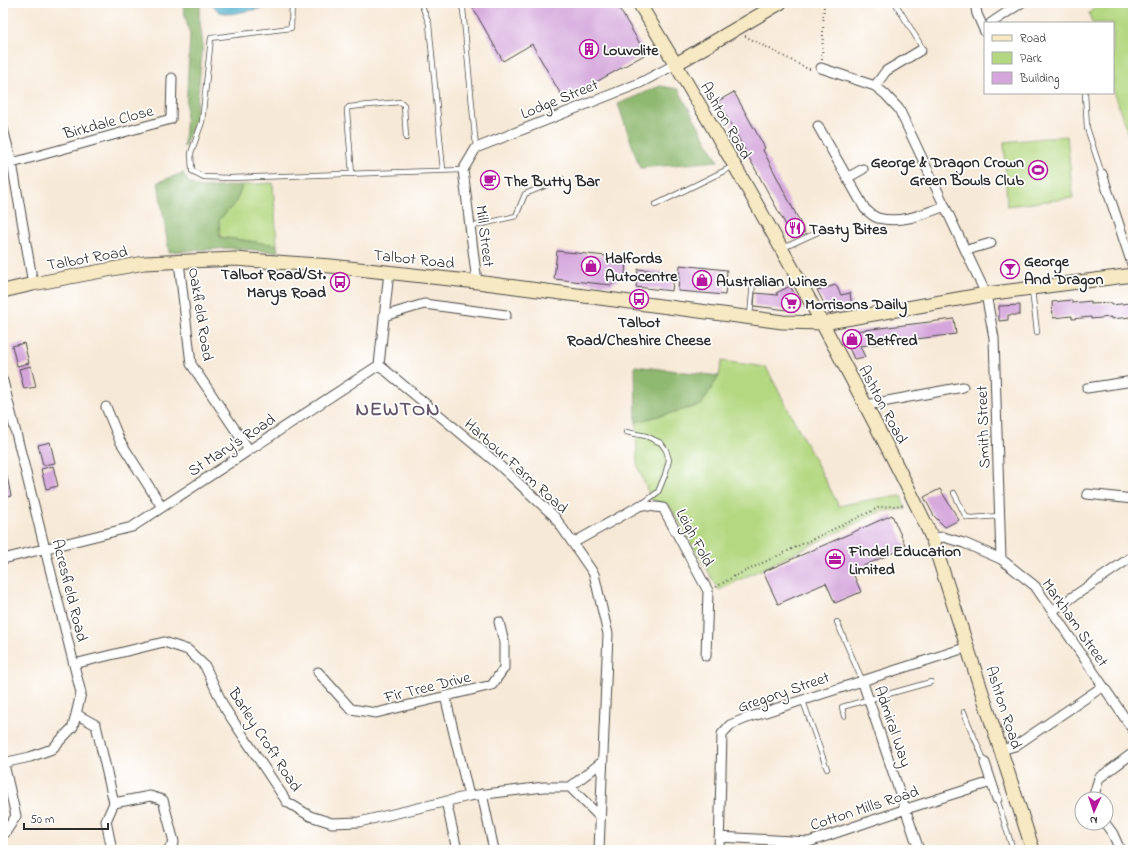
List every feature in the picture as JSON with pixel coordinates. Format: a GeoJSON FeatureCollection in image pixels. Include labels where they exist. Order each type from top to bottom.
{"type":"FeatureCollection","features":[{"type":"Feature","properties":{"kind":"street","name":"Ashton Road"},"geometry":{"type":"LineString","coordinates":[[639,3],[676,64],[782,249],[823,323],[915,500],[932,538],[1033,850]]}},
{"type":"Feature","properties":{"kind":"street"},"geometry":{"type":"LineString","coordinates":[[676,64],[780,3]]}},
{"type":"Feature","properties":{"kind":"street"},"geometry":{"type":"LineString","coordinates":[[975,3],[977,14],[984,30]]}},
{"type":"Feature","properties":{"kind":"street"},"geometry":{"type":"LineString","coordinates":[[994,22],[1022,3]]}},
{"type":"Feature","properties":{"kind":"street"},"geometry":{"type":"LineString","coordinates":[[821,68],[875,86],[886,71],[921,50]]}},
{"type":"Feature","properties":{"kind":"street","name":"Lodge Street"},"geometry":{"type":"LineString","coordinates":[[476,148],[640,82],[676,64]]}},
{"type":"Feature","properties":{"kind":"street","name":"Birkdale Close"},"geometry":{"type":"LineString","coordinates":[[12,163],[171,119],[172,78]]}},
{"type":"Feature","properties":{"kind":"street","name":"Smith Street"},"geometry":{"type":"LineString","coordinates":[[875,86],[899,109],[967,250],[986,294],[994,338],[1002,560]]}},
{"type":"Feature","properties":{"kind":"street"},"geometry":{"type":"LineString","coordinates":[[818,126],[865,209],[877,218],[893,220],[917,217],[945,206]]}},
{"type":"Feature","properties":{"kind":"street"},"geometry":{"type":"LineString","coordinates":[[3,129],[5,144],[12,163],[33,284]]}},
{"type":"Feature","properties":{"kind":"street"},"geometry":{"type":"LineString","coordinates":[[463,170],[476,148]]}},
{"type":"Feature","properties":{"kind":"street"},"geometry":{"type":"LineString","coordinates":[[847,178],[862,169]]}},
{"type":"Feature","properties":{"kind":"street","name":"Mill Street"},"geometry":{"type":"LineString","coordinates":[[463,170],[477,282]]}},
{"type":"Feature","properties":{"kind":"street"},"geometry":{"type":"LineString","coordinates":[[1102,174],[1133,267]]}},
{"type":"Feature","properties":{"kind":"street"},"geometry":{"type":"LineString","coordinates":[[967,250],[992,243]]}},
{"type":"Feature","properties":{"kind":"street","name":"Talbot Road"},"geometry":{"type":"LineString","coordinates":[[3,292],[33,284],[144,264],[235,259],[389,272],[783,322],[823,323],[986,294],[1133,275]]}},
{"type":"Feature","properties":{"kind":"street","name":"Oakfield Road"},"geometry":{"type":"LineString","coordinates":[[179,262],[192,364],[249,450]]}},
{"type":"Feature","properties":{"kind":"street"},"geometry":{"type":"LineString","coordinates":[[379,365],[389,272]]}},
{"type":"Feature","properties":{"kind":"street"},"geometry":{"type":"LineString","coordinates":[[384,316],[424,304],[506,315]]}},
{"type":"Feature","properties":{"kind":"street","name":"St Mary's Road"},"geometry":{"type":"LineString","coordinates":[[3,559],[132,527],[379,365]]}},
{"type":"Feature","properties":{"kind":"street","name":"Harbour Farm Road"},"geometry":{"type":"LineString","coordinates":[[379,365],[499,465],[554,516],[594,574],[608,634],[599,850]]}},
{"type":"Feature","properties":{"kind":"street","name":"Acresfield Road"},"geometry":{"type":"LineString","coordinates":[[3,381],[81,693],[74,727],[52,749],[30,757],[3,762]]}},
{"type":"Feature","properties":{"kind":"street"},"geometry":{"type":"LineString","coordinates":[[1088,388],[1133,381]]}},
{"type":"Feature","properties":{"kind":"street"},"geometry":{"type":"LineString","coordinates":[[866,405],[963,387]]}},
{"type":"Feature","properties":{"kind":"street"},"geometry":{"type":"LineString","coordinates":[[106,407],[120,441],[162,507]]}},
{"type":"Feature","properties":{"kind":"street"},"geometry":{"type":"LineString","coordinates":[[1087,494],[1133,499]]}},
{"type":"Feature","properties":{"kind":"street"},"geometry":{"type":"LineString","coordinates":[[573,543],[641,505]]}},
{"type":"Feature","properties":{"kind":"street","name":"Leigh Fold"},"geometry":{"type":"LineString","coordinates":[[641,505],[663,508],[708,591],[706,656]]}},
{"type":"Feature","properties":{"kind":"street","name":"Markham Street"},"geometry":{"type":"LineString","coordinates":[[932,538],[943,537],[964,543],[1002,560],[1035,586],[1102,687],[1133,730]]}},
{"type":"Feature","properties":{"kind":"street"},"geometry":{"type":"LineString","coordinates":[[1052,611],[1133,556]]}},
{"type":"Feature","properties":{"kind":"street","name":"Fir Tree Drive"},"geometry":{"type":"LineString","coordinates":[[318,672],[351,709],[376,714],[492,685],[504,668],[504,642],[499,622]]}},
{"type":"Feature","properties":{"kind":"street","name":"Barley Croft Road"},"geometry":{"type":"LineString","coordinates":[[74,664],[164,642],[188,650],[205,666],[224,707],[286,802],[310,816],[332,823],[359,822],[482,794],[544,786],[570,787]]}},
{"type":"Feature","properties":{"kind":"street","name":"Gregory Street"},"geometry":{"type":"LineString","coordinates":[[719,850],[722,734],[730,725],[862,680],[968,647]]}},
{"type":"Feature","properties":{"kind":"street","name":"Admiral Way"},"geometry":{"type":"LineString","coordinates":[[862,680],[919,850]]}},
{"type":"Feature","properties":{"kind":"street"},"geometry":{"type":"LineString","coordinates":[[1001,750],[1015,746],[1102,687]]}},
{"type":"Feature","properties":{"kind":"street"},"geometry":{"type":"LineString","coordinates":[[445,696],[469,796]]}},
{"type":"Feature","properties":{"kind":"street"},"geometry":{"type":"LineString","coordinates":[[76,714],[96,725],[114,803],[106,821],[112,850]]}},
{"type":"Feature","properties":{"kind":"street"},"geometry":{"type":"LineString","coordinates":[[1095,791],[1099,778],[1133,753]]}},
{"type":"Feature","properties":{"kind":"street"},"geometry":{"type":"LineString","coordinates":[[3,762],[16,816],[5,833],[3,832]]}},
{"type":"Feature","properties":{"kind":"street"},"geometry":{"type":"LineString","coordinates":[[600,817],[570,787],[602,762]]}},
{"type":"Feature","properties":{"kind":"street"},"geometry":{"type":"LineString","coordinates":[[985,763],[997,799]]}},
{"type":"Feature","properties":{"kind":"street","name":"Cotton Mills Road"},"geometry":{"type":"LineString","coordinates":[[719,837],[811,846],[906,808],[991,782]]}},
{"type":"Feature","properties":{"kind":"street"},"geometry":{"type":"LineString","coordinates":[[482,794],[494,850]]}},
{"type":"Feature","properties":{"kind":"street"},"geometry":{"type":"LineString","coordinates":[[114,803],[150,796],[163,800],[174,842],[168,850]]}},
{"type":"Feature","properties":{"kind":"street"},"geometry":{"type":"LineString","coordinates":[[446,801],[457,850]]}},
{"type":"Feature","properties":{"kind":"street"},"geometry":{"type":"LineString","coordinates":[[1111,831],[1120,850]]}},
{"type":"Feature","properties":{"kind":"lane"},"geometry":{"type":"LineString","coordinates":[[292,3],[290,28],[211,38],[202,122],[191,153],[192,171],[204,177],[230,178],[463,170]]}},
{"type":"Feature","properties":{"kind":"lane"},"geometry":{"type":"LineString","coordinates":[[421,3],[429,24],[443,170]]}},
{"type":"Feature","properties":{"kind":"lane"},"geometry":{"type":"LineString","coordinates":[[459,3],[463,9],[476,148]]}},
{"type":"Feature","properties":{"kind":"lane"},"geometry":{"type":"LineString","coordinates":[[897,6],[919,42],[921,50]]}},
{"type":"Feature","properties":{"kind":"lane"},"geometry":{"type":"LineString","coordinates":[[1085,94],[1087,128],[1102,174]]}},
{"type":"Feature","properties":{"kind":"lane"},"geometry":{"type":"LineString","coordinates":[[352,174],[347,112],[349,107],[402,103],[404,105],[406,138]]}},
{"type":"Feature","properties":{"kind":"lane"},"geometry":{"type":"LineString","coordinates":[[656,205],[734,166]]}},
{"type":"Feature","properties":{"kind":"lane"},"geometry":{"type":"LineString","coordinates":[[470,226],[516,216],[524,194],[562,179]]}},
{"type":"Feature","properties":{"kind":"lane"},"geometry":{"type":"LineString","coordinates":[[782,249],[818,232]]}},
{"type":"Feature","properties":{"kind":"lane"},"geometry":{"type":"LineString","coordinates":[[750,317],[753,282]]}},
{"type":"Feature","properties":{"kind":"lane"},"geometry":{"type":"LineString","coordinates":[[1032,288],[1037,332]]}},
{"type":"Feature","properties":{"kind":"lane"},"geometry":{"type":"LineString","coordinates":[[626,432],[646,436],[661,443],[666,450],[669,460],[666,475],[658,492],[641,505]]}},
{"type":"Feature","properties":{"kind":"lane"},"geometry":{"type":"LineString","coordinates":[[954,493],[966,517],[1000,516]]}},
{"type":"Feature","properties":{"kind":"lane"},"geometry":{"type":"LineString","coordinates":[[837,622],[862,680]]}},
{"type":"Feature","properties":{"kind":"lane"},"geometry":{"type":"LineString","coordinates":[[844,716],[842,707],[931,682]]}},
{"type":"Feature","properties":{"kind":"lane"},"geometry":{"type":"LineString","coordinates":[[802,701],[827,769]]}},
{"type":"Feature","properties":{"kind":"lane"},"geometry":{"type":"LineString","coordinates":[[964,712],[985,763]]}},
{"type":"Feature","properties":{"kind":"lane"},"geometry":{"type":"LineString","coordinates":[[997,799],[1013,850]]}},
{"type":"Feature","properties":{"kind":"path"},"geometry":{"type":"LineString","coordinates":[[734,30],[808,69],[821,68],[824,3]]}},
{"type":"Feature","properties":{"kind":"path"},"geometry":{"type":"LineString","coordinates":[[708,591],[880,507],[908,505],[915,500]]}},
{"type":"Feature","properties":{"kind":"green space"},"geometry":{"type":"Polygon","coordinates":[[[182,3],[201,3],[199,14],[203,45],[195,121],[184,147],[190,35],[182,3]]]}},
{"type":"Feature","properties":{"kind":"green space"},"geometry":{"type":"Polygon","coordinates":[[[1100,3],[1133,3],[1133,150],[1114,91],[1114,22],[1092,22],[1089,13],[1100,3]]]}},
{"type":"Feature","properties":{"kind":"green space"},"geometry":{"type":"Polygon","coordinates":[[[660,86],[678,89],[718,161],[640,168],[618,104],[660,86]]]}},
{"type":"Feature","properties":{"kind":"green space","name":"George & Dragon Crown Green Bowls Club"},"geometry":{"type":"Polygon","coordinates":[[[1067,136],[1073,198],[1007,206],[1004,142],[1067,136]]]}},
{"type":"Feature","properties":{"kind":"green space"},"geometry":{"type":"Polygon","coordinates":[[[183,173],[188,182],[201,188],[243,185],[235,203],[219,220],[220,237],[277,245],[278,252],[232,248],[169,252],[158,182],[183,173]]]}},
{"type":"Feature","properties":{"kind":"green space"},"geometry":{"type":"Polygon","coordinates":[[[273,183],[277,245],[220,237],[219,220],[235,203],[243,185],[273,183]]]}},
{"type":"Feature","properties":{"kind":"green space"},"geometry":{"type":"Polygon","coordinates":[[[722,361],[766,367],[839,506],[873,499],[901,496],[906,509],[879,512],[719,590],[669,505],[651,500],[637,464],[636,422],[701,405],[719,376],[722,361]]]}},
{"type":"Feature","properties":{"kind":"green space"},"geometry":{"type":"Polygon","coordinates":[[[635,366],[719,376],[701,405],[636,422],[635,366]]]}},
{"type":"Feature","properties":{"kind":"water"},"geometry":{"type":"Polygon","coordinates":[[[211,3],[268,3],[265,8],[231,14],[219,12],[211,3]]]}},
{"type":"Feature","properties":{"kind":"building","name":"Louvolite"},"geometry":{"type":"Polygon","coordinates":[[[470,3],[616,3],[646,54],[564,100],[532,44],[503,61],[470,3]]]}},
{"type":"Feature","properties":{"kind":"building"},"geometry":{"type":"Polygon","coordinates":[[[734,92],[765,148],[763,150],[805,232],[793,238],[718,101],[734,92]]]}},
{"type":"Feature","properties":{"kind":"building","name":"Halfords Autocentre"},"geometry":{"type":"Polygon","coordinates":[[[557,251],[626,258],[625,275],[611,285],[554,279],[557,251]]]}},
{"type":"Feature","properties":{"kind":"building","name":"Australian Wines"},"geometry":{"type":"Polygon","coordinates":[[[680,265],[727,270],[725,295],[678,291],[680,265]]]}},
{"type":"Feature","properties":{"kind":"building"},"geometry":{"type":"Polygon","coordinates":[[[638,269],[674,273],[672,291],[636,287],[638,269]]]}},
{"type":"Feature","properties":{"kind":"building"},"geometry":{"type":"Polygon","coordinates":[[[836,285],[841,295],[850,293],[852,308],[829,313],[817,290],[836,285]]]}},
{"type":"Feature","properties":{"kind":"building"},"geometry":{"type":"Polygon","coordinates":[[[790,286],[801,305],[796,311],[754,306],[755,293],[778,295],[776,293],[790,286]]]}},
{"type":"Feature","properties":{"kind":"building"},"geometry":{"type":"Polygon","coordinates":[[[1072,300],[1072,303],[1091,301],[1091,304],[1111,303],[1111,305],[1130,303],[1131,317],[1091,319],[1091,317],[1072,319],[1072,316],[1053,318],[1052,302],[1072,300]]]}},
{"type":"Feature","properties":{"kind":"building"},"geometry":{"type":"Polygon","coordinates":[[[1020,305],[1020,315],[1008,315],[1008,320],[999,321],[999,306],[1020,305]]]}},
{"type":"Feature","properties":{"kind":"building"},"geometry":{"type":"Polygon","coordinates":[[[954,319],[956,334],[860,346],[865,357],[854,359],[843,335],[847,332],[954,319]]]}},
{"type":"Feature","properties":{"kind":"building"},"geometry":{"type":"Polygon","coordinates":[[[24,343],[29,363],[17,366],[12,346],[24,343]]]}},
{"type":"Feature","properties":{"kind":"building"},"geometry":{"type":"Polygon","coordinates":[[[31,366],[36,387],[24,389],[19,369],[31,366]]]}},
{"type":"Feature","properties":{"kind":"building"},"geometry":{"type":"Polygon","coordinates":[[[50,442],[55,463],[43,465],[38,445],[50,442]]]}},
{"type":"Feature","properties":{"kind":"building"},"geometry":{"type":"Polygon","coordinates":[[[53,466],[58,486],[46,489],[41,469],[53,466]]]}},
{"type":"Feature","properties":{"kind":"building"},"geometry":{"type":"Polygon","coordinates":[[[7,476],[11,496],[3,498],[3,477],[7,476]]]}},
{"type":"Feature","properties":{"kind":"building"},"geometry":{"type":"Polygon","coordinates":[[[940,489],[959,520],[945,527],[934,516],[924,497],[940,489]]]}},
{"type":"Feature","properties":{"kind":"building","name":"Findel Education Limited"},"geometry":{"type":"Polygon","coordinates":[[[892,515],[906,547],[852,571],[861,592],[835,603],[826,583],[778,604],[763,572],[892,515]]]}},
{"type":"Feature","properties":{"kind":"place","name":"Louvolite"},"geometry":{"type":"Point","coordinates":[589,49]}},
{"type":"Feature","properties":{"kind":"place","name":"George & Dragon Crown Green Bowls Club"},"geometry":{"type":"Point","coordinates":[1038,170]}},
{"type":"Feature","properties":{"kind":"place","name":"The Butty Bar"},"geometry":{"type":"Point","coordinates":[490,180]}},
{"type":"Feature","properties":{"kind":"place","name":"Tasty Bites"},"geometry":{"type":"Point","coordinates":[795,228]}},
{"type":"Feature","properties":{"kind":"place","name":"Halfords Autocentre"},"geometry":{"type":"Point","coordinates":[591,266]}},
{"type":"Feature","properties":{"kind":"place","name":"George And Dragon"},"geometry":{"type":"Point","coordinates":[1010,269]}},
{"type":"Feature","properties":{"kind":"place","name":"Australian Wines"},"geometry":{"type":"Point","coordinates":[702,280]}},
{"type":"Feature","properties":{"kind":"place","name":"Talbot Road/St. Marys Road"},"geometry":{"type":"Point","coordinates":[340,282]}},
{"type":"Feature","properties":{"kind":"place","name":"Talbot Road/Cheshire Cheese"},"geometry":{"type":"Point","coordinates":[639,299]}},
{"type":"Feature","properties":{"kind":"place","name":"Morrisons Daily"},"geometry":{"type":"Point","coordinates":[791,303]}},
{"type":"Feature","properties":{"kind":"place","name":"Betfred"},"geometry":{"type":"Point","coordinates":[852,339]}},
{"type":"Feature","properties":{"kind":"place","name":"Findel Education Limited"},"geometry":{"type":"Point","coordinates":[835,559]}},
{"type":"Feature","properties":{"kind":"district","name":"NEWTON"},"geometry":{"type":"Point","coordinates":[398,408]}}]}
